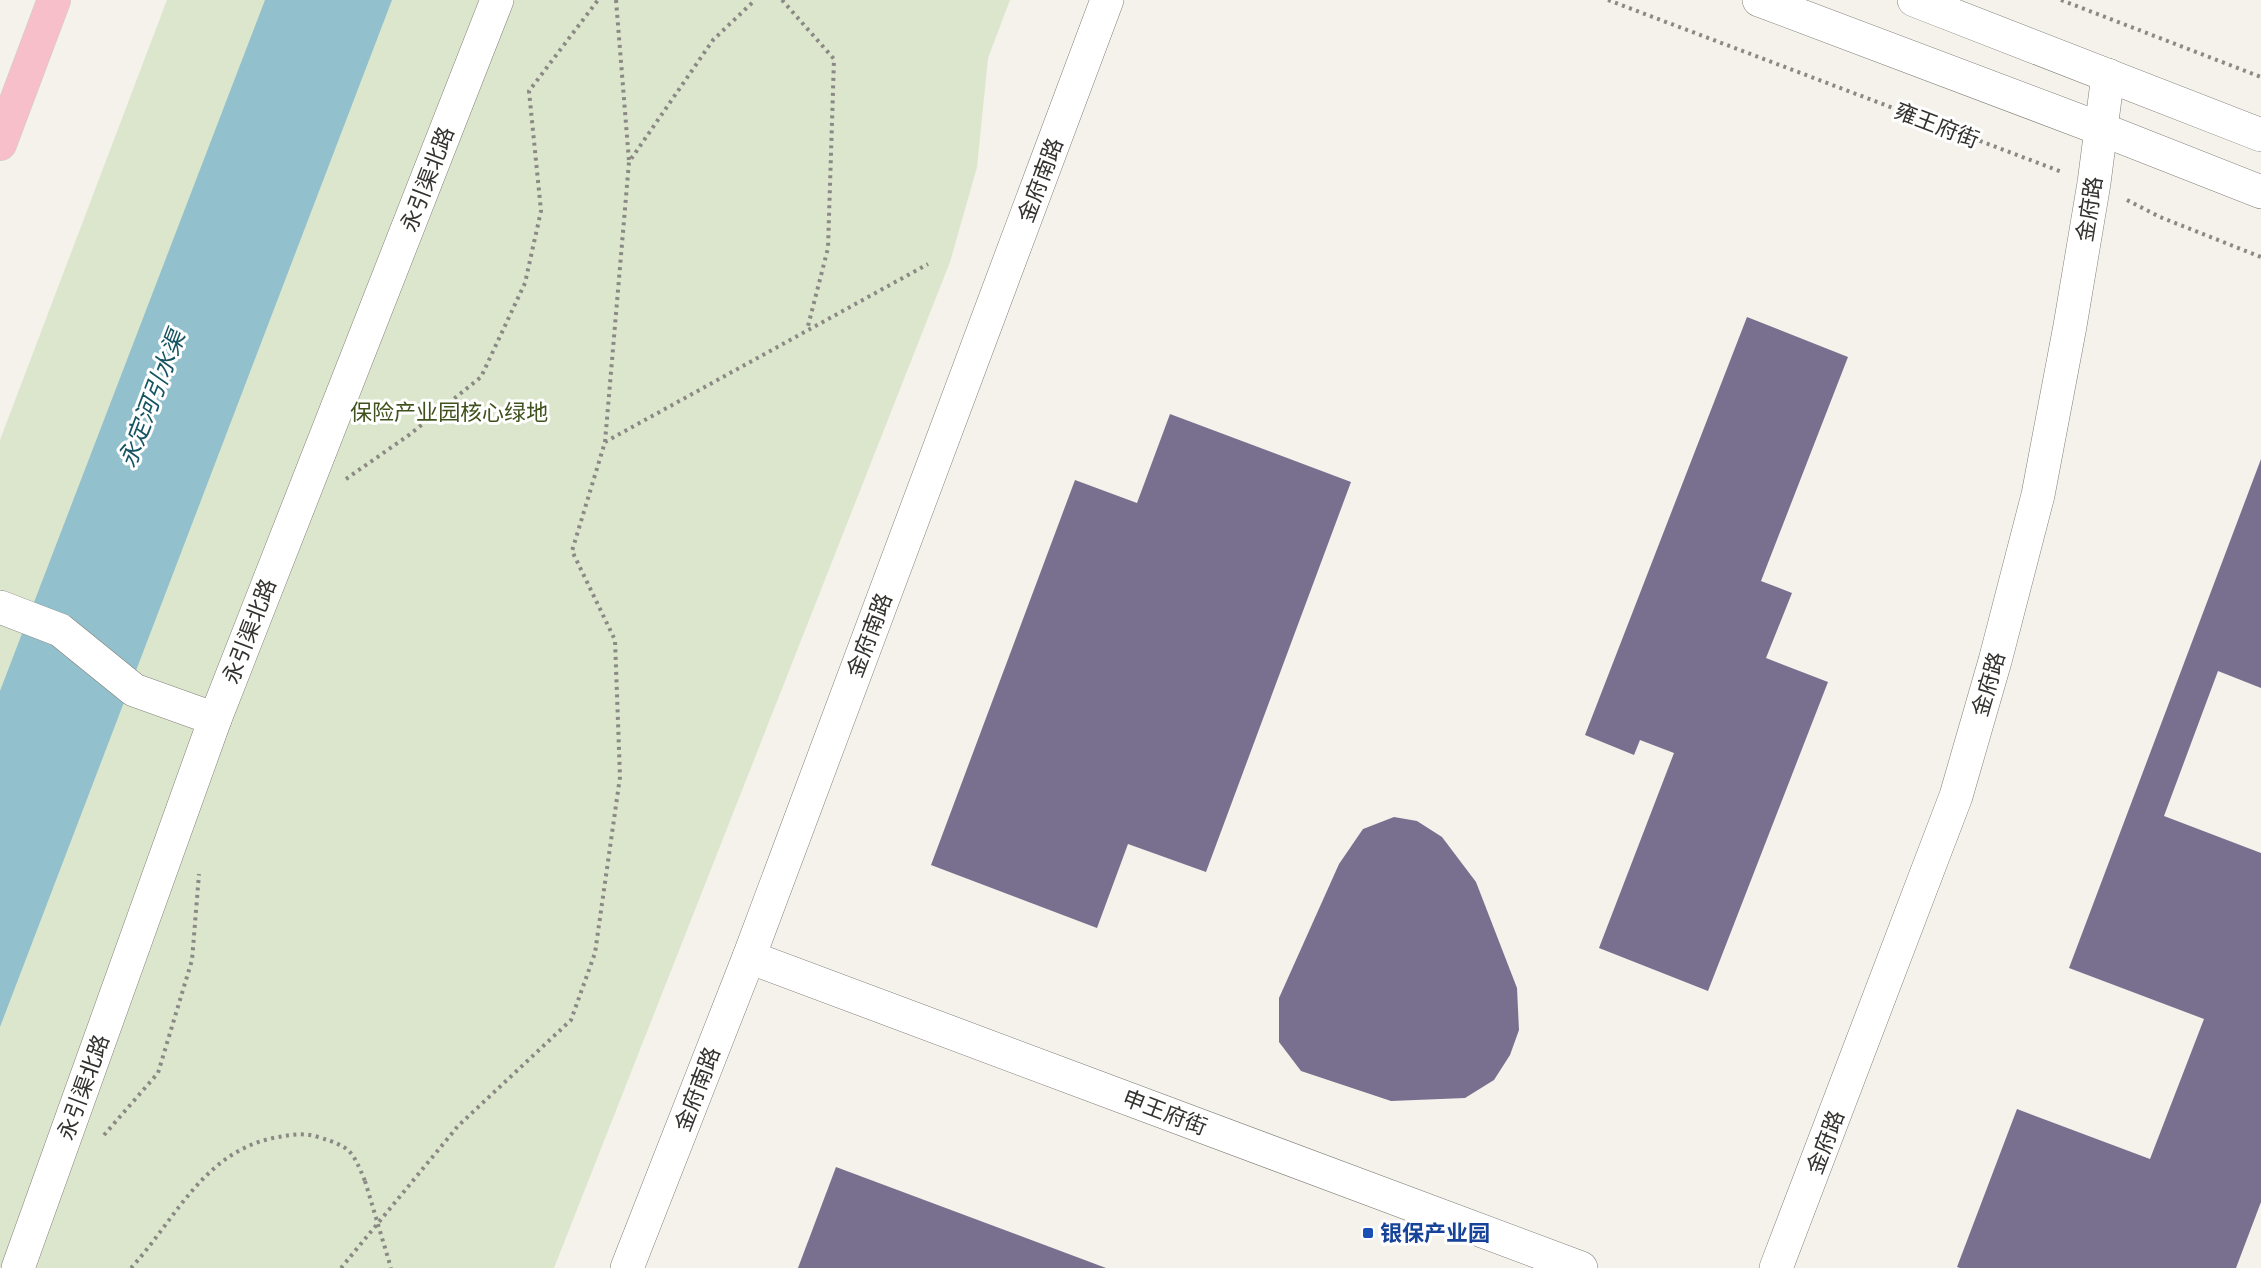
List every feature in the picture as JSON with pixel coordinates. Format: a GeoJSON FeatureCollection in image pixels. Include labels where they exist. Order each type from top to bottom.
{"type":"FeatureCollection","features":[{"type":"Feature","properties":{"kind":"main road"},"geometry":{"type":"LineString","coordinates":[[0,144],[54,0]]}},
{"type":"Feature","properties":{"kind":"street","name":"永引渠北路"},"geometry":{"type":"LineString","coordinates":[[18,1268],[214,719],[497,0]]}},
{"type":"Feature","properties":{"kind":"street","name":"金府南路"},"geometry":{"type":"LineString","coordinates":[[627,1268],[749,957],[1107,0]]}},
{"type":"Feature","properties":{"kind":"street"},"geometry":{"type":"LineString","coordinates":[[1759,0],[2261,192]]}},
{"type":"Feature","properties":{"kind":"street"},"geometry":{"type":"LineString","coordinates":[[1914,0],[2261,135]]}},
{"type":"Feature","properties":{"kind":"street","name":"金府路"},"geometry":{"type":"LineString","coordinates":[[1776,1268],[1956,796],[1995,661],[2038,495],[2094,183],[2108,75]]}},
{"type":"Feature","properties":{"kind":"street"},"geometry":{"type":"LineString","coordinates":[[0,607],[60,630],[134,690],[214,719]]}},
{"type":"Feature","properties":{"kind":"street","name":"申王府街"},"geometry":{"type":"LineString","coordinates":[[749,957],[1581,1268]]}},
{"type":"Feature","properties":{"kind":"path"},"geometry":{"type":"LineString","coordinates":[[339,484],[409,435],[481,377],[525,284],[541,211],[529,91],[598,0]]}},
{"type":"Feature","properties":{"kind":"path"},"geometry":{"type":"LineString","coordinates":[[341,1268],[459,1126],[571,1020],[595,953],[620,777],[615,640],[572,551],[605,442],[629,162],[616,0]]}},
{"type":"Feature","properties":{"kind":"path"},"geometry":{"type":"LineString","coordinates":[[629,162],[713,40],[755,0]]}},
{"type":"Feature","properties":{"kind":"path"},"geometry":{"type":"LineString","coordinates":[[782,0],[834,59],[828,248],[807,331]]}},
{"type":"Feature","properties":{"kind":"path","name":"雍王府街"},"geometry":{"type":"LineString","coordinates":[[1608,0],[2094,183],[2160,217],[2261,257]]}},
{"type":"Feature","properties":{"kind":"path"},"geometry":{"type":"LineString","coordinates":[[2061,0],[2261,77]]}},
{"type":"Feature","properties":{"kind":"path"},"geometry":{"type":"LineString","coordinates":[[605,442],[928,264]]}},
{"type":"Feature","properties":{"kind":"path"},"geometry":{"type":"LineString","coordinates":[[97,1143],[158,1073],[192,960],[199,865]]}},
{"type":"Feature","properties":{"kind":"path"},"geometry":{"type":"LineString","coordinates":[[131,1268],[189,1193],[227,1156],[256,1142],[305,1133],[333,1141],[353,1153],[365,1180],[391,1268]]}},
{"type":"Feature","properties":{"kind":"green space","name":"保险产业园核心绿地"},"geometry":{"type":"Polygon","coordinates":[[[167,0],[1010,0],[988,58],[977,167],[950,262],[554,1268],[0,1268],[0,440],[167,0]]]}},
{"type":"Feature","properties":{"kind":"water","name":"永定河引水渠"},"geometry":{"type":"Polygon","coordinates":[[[265,0],[392,0],[0,1027],[0,691],[265,0]]]}},
{"type":"Feature","properties":{"kind":"building"},"geometry":{"type":"Polygon","coordinates":[[[1747,317],[1848,357],[1761,581],[1792,593],[1766,658],[1828,682],[1708,991],[1599,948],[1674,753],[1640,740],[1634,755],[1585,735],[1747,317]]]}},
{"type":"Feature","properties":{"kind":"building"},"geometry":{"type":"Polygon","coordinates":[[[1170,414],[1351,482],[1206,872],[1128,844],[1097,928],[931,865],[1075,480],[1137,503],[1170,414]]]}},
{"type":"Feature","properties":{"kind":"building"},"geometry":{"type":"Polygon","coordinates":[[[2261,459],[2261,688],[2218,671],[2164,816],[2261,853],[2261,1202],[2236,1268],[1957,1267],[2017,1109],[2150,1159],[2204,1019],[2069,968],[2261,459]]]}},
{"type":"Feature","properties":{"kind":"building"},"geometry":{"type":"Polygon","coordinates":[[[1394,817],[1417,821],[1442,837],[1476,882],[1517,988],[1519,1030],[1510,1055],[1494,1080],[1465,1098],[1391,1101],[1301,1071],[1279,1042],[1279,998],[1339,864],[1363,829],[1394,817]]]}},
{"type":"Feature","properties":{"kind":"building"},"geometry":{"type":"Polygon","coordinates":[[[836,1167],[1106,1268],[798,1268],[836,1167]]]}},
{"type":"Feature","properties":{"kind":"place","name":"银保产业园"},"geometry":{"type":"Point","coordinates":[1368,1233]}}]}
